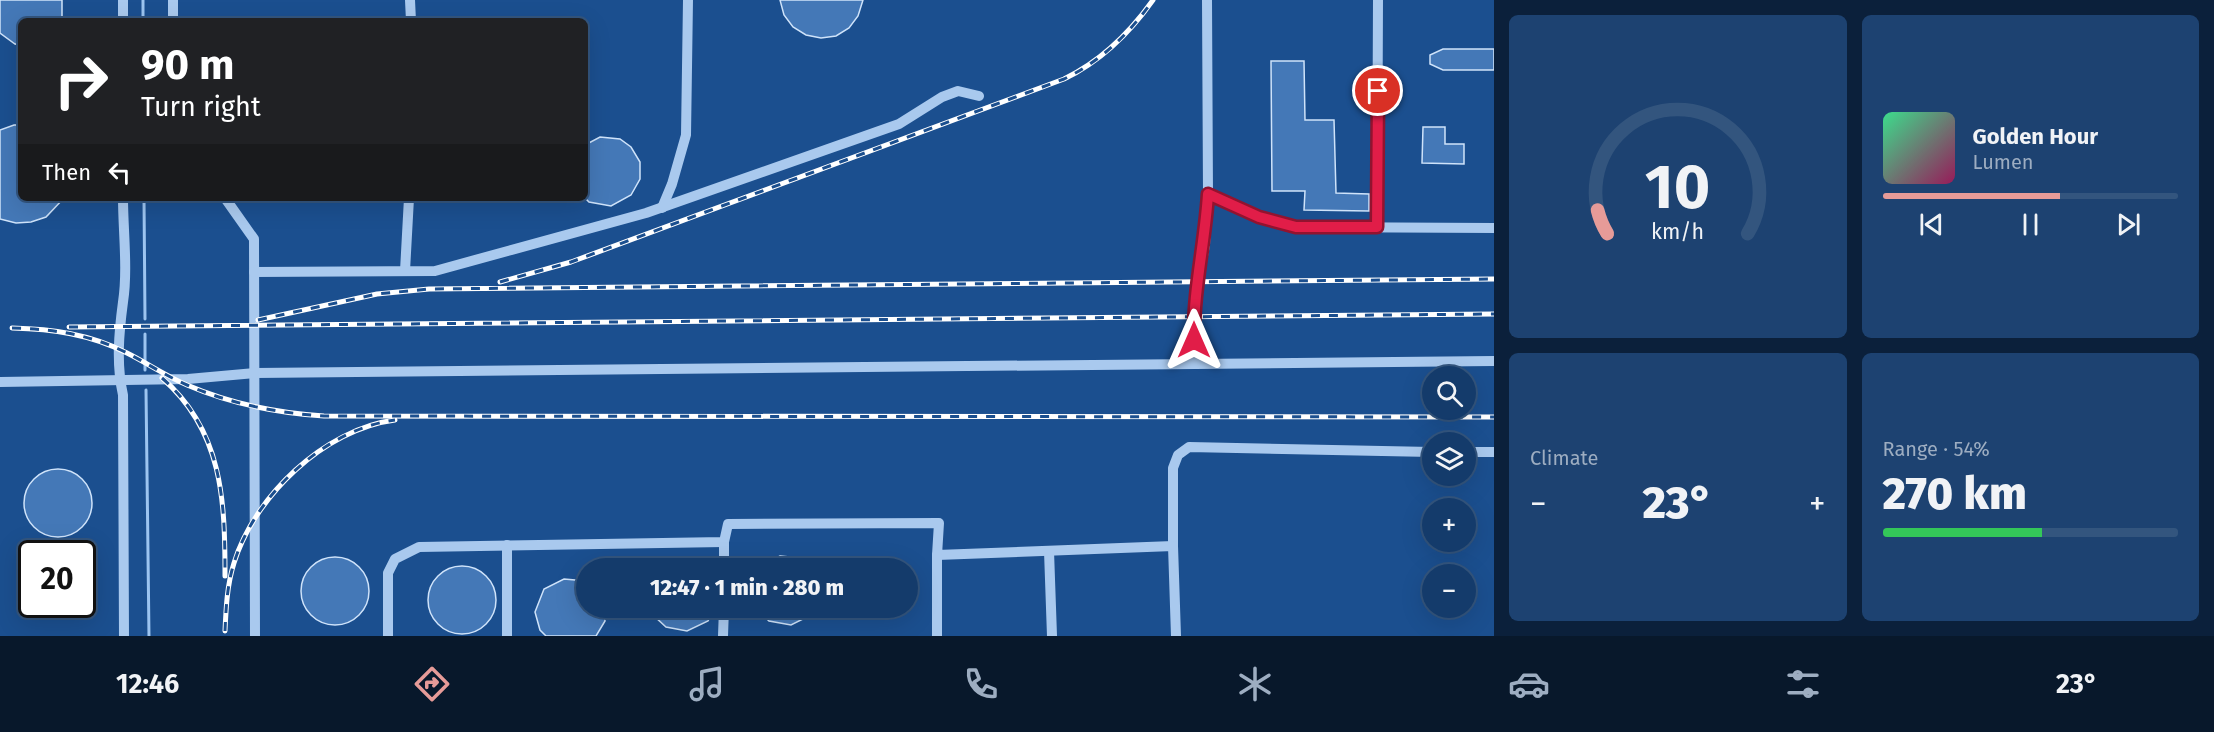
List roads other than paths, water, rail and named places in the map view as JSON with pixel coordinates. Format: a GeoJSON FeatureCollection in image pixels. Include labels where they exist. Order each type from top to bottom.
{"type":"FeatureCollection","features":[{"type":"Feature","properties":{"kind":"lane"},"geometry":{"type":"LineString","coordinates":[[123,0],[123,18]]}},
{"type":"Feature","properties":{"kind":"lane"},"geometry":{"type":"LineString","coordinates":[[173,0],[173,18]]}},
{"type":"Feature","properties":{"kind":"lane"},"geometry":{"type":"LineString","coordinates":[[410,0],[411,18]]}},
{"type":"Feature","properties":{"kind":"lane"},"geometry":{"type":"LineString","coordinates":[[662,208],[672,184],[686,135],[688,0]]}},
{"type":"Feature","properties":{"kind":"lane"},"geometry":{"type":"LineString","coordinates":[[1194,364],[1194,304],[1205,246],[1208,194],[1207,0]]}},
{"type":"Feature","properties":{"kind":"lane"},"geometry":{"type":"LineString","coordinates":[[1377,227],[1378,0]]}},
{"type":"Feature","properties":{"kind":"lane"},"geometry":{"type":"LineString","coordinates":[[254,272],[435,271],[662,208],[899,124],[942,97],[958,91],[979,96]]}},
{"type":"Feature","properties":{"kind":"lane"},"geometry":{"type":"LineString","coordinates":[[1208,194],[1259,217],[1296,227],[1494,228]]}},
{"type":"Feature","properties":{"kind":"lane"},"geometry":{"type":"LineString","coordinates":[[123,201],[124,301],[119,318],[120,380],[123,395],[124,636]]}},
{"type":"Feature","properties":{"kind":"lane"},"geometry":{"type":"LineString","coordinates":[[227,201],[254,239],[255,636]]}},
{"type":"Feature","properties":{"kind":"lane"},"geometry":{"type":"LineString","coordinates":[[405,271],[409,201]]}},
{"type":"Feature","properties":{"kind":"lane"},"geometry":{"type":"LineString","coordinates":[[0,382],[188,379],[255,373],[1494,361]]}},
{"type":"Feature","properties":{"kind":"lane"},"geometry":{"type":"LineString","coordinates":[[1176,636],[1173,468],[1178,454],[1189,447],[1422,452]]}},
{"type":"Feature","properties":{"kind":"lane"},"geometry":{"type":"LineString","coordinates":[[1476,452],[1494,452]]}},
{"type":"Feature","properties":{"kind":"lane"},"geometry":{"type":"LineString","coordinates":[[724,558],[724,542],[728,525],[939,523],[937,636]]}},
{"type":"Feature","properties":{"kind":"lane"},"geometry":{"type":"LineString","coordinates":[[388,636],[388,573],[395,559],[419,547],[724,542]]}},
{"type":"Feature","properties":{"kind":"lane"},"geometry":{"type":"LineString","coordinates":[[507,545],[507,636]]}},
{"type":"Feature","properties":{"kind":"lane"},"geometry":{"type":"LineString","coordinates":[[937,555],[1173,546]]}},
{"type":"Feature","properties":{"kind":"lane"},"geometry":{"type":"LineString","coordinates":[[1049,551],[1052,636]]}},
{"type":"Feature","properties":{"kind":"lane"},"geometry":{"type":"LineString","coordinates":[[723,636],[724,618]]}},
{"type":"Feature","properties":{"kind":"waterway"},"geometry":{"type":"LineString","coordinates":[[143,0],[143,18]]}},
{"type":"Feature","properties":{"kind":"waterway"},"geometry":{"type":"LineString","coordinates":[[144,201],[145,319]]}},
{"type":"Feature","properties":{"kind":"waterway"},"geometry":{"type":"LineString","coordinates":[[145,334],[145,370]]}},
{"type":"Feature","properties":{"kind":"waterway"},"geometry":{"type":"LineString","coordinates":[[146,390],[149,636]]}},
{"type":"Feature","properties":{"kind":"railway"},"geometry":{"type":"LineString","coordinates":[[500,282],[571,262],[1064,79],[1090,64],[1113,46],[1153,0]]}},
{"type":"Feature","properties":{"kind":"railway"},"geometry":{"type":"LineString","coordinates":[[258,320],[377,294],[429,289],[1494,279]]}},
{"type":"Feature","properties":{"kind":"railway"},"geometry":{"type":"LineString","coordinates":[[69,327],[1494,314]]}},
{"type":"Feature","properties":{"kind":"railway"},"geometry":{"type":"LineString","coordinates":[[12,328],[56,331],[85,337],[113,347],[204,392],[272,410],[324,416],[1494,417]]}},
{"type":"Feature","properties":{"kind":"railway"},"geometry":{"type":"LineString","coordinates":[[162,378],[182,399],[198,421],[209,444],[221,494],[225,576]]}},
{"type":"Feature","properties":{"kind":"railway"},"geometry":{"type":"LineString","coordinates":[[225,631],[228,588],[234,563],[244,538],[275,491],[295,470],[318,452],[343,437],[369,426],[395,420]]}}]}
